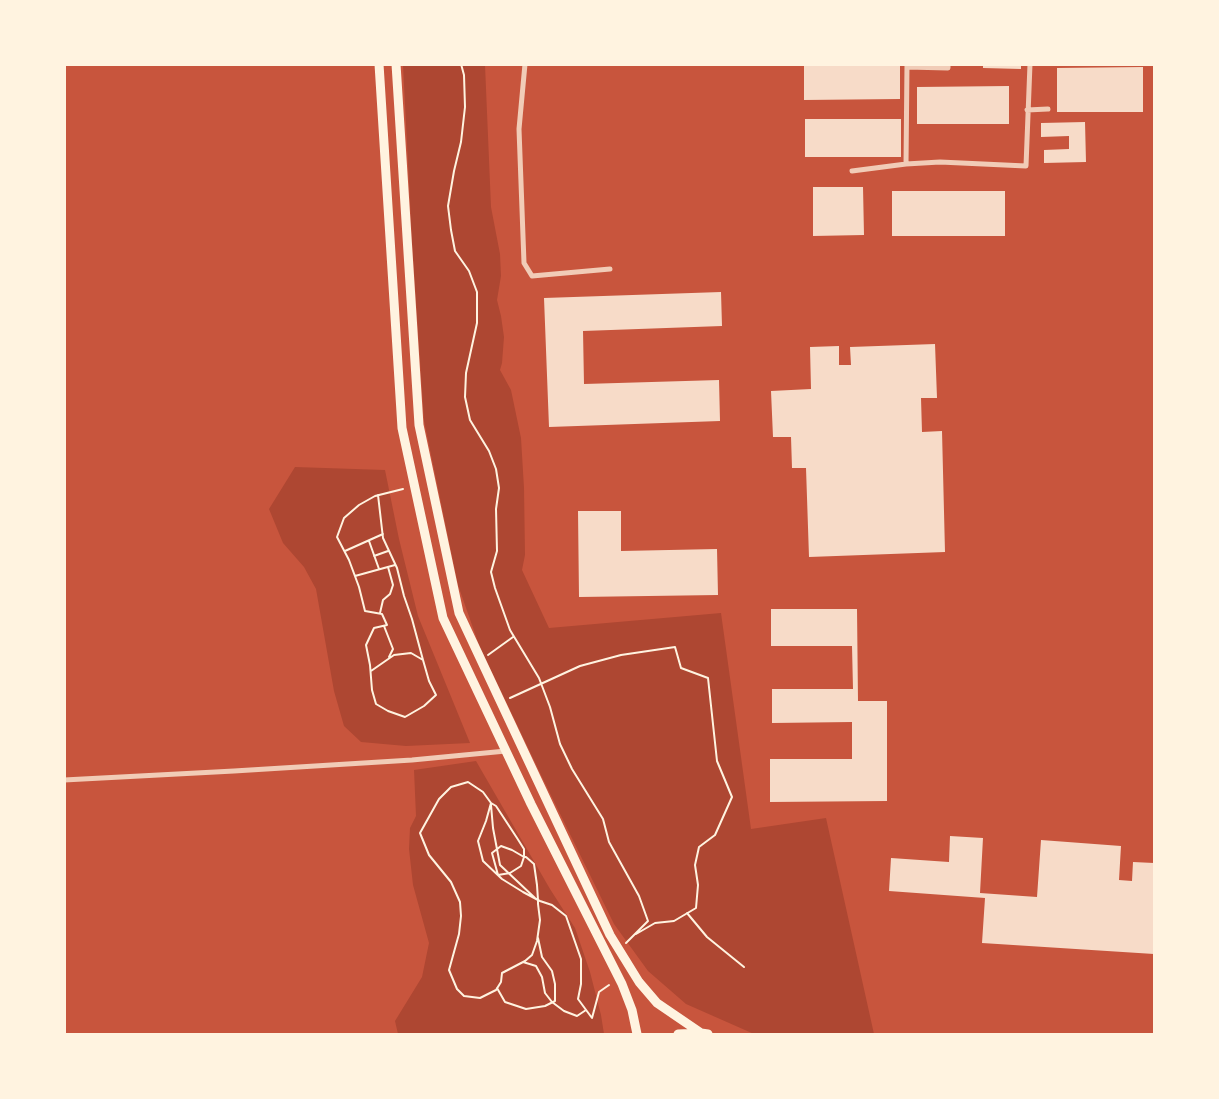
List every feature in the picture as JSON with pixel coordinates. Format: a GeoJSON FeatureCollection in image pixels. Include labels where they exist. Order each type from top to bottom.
{"type":"FeatureCollection","features":[{"type":"Feature","properties":{"kind":"highway"},"geometry":{"type":"LineString","coordinates":[[379,64],[402,428],[443,618],[531,804],[619,978],[632,1010],[637,1035]]}},
{"type":"Feature","properties":{"kind":"highway"},"geometry":{"type":"LineString","coordinates":[[396,64],[419,425],[459,613],[610,935],[639,982],[657,1003],[704,1034]]}},
{"type":"Feature","properties":{"kind":"highway"},"geometry":{"type":"LineString","coordinates":[[678,1035],[704,1034]]}},
{"type":"Feature","properties":{"kind":"street"},"geometry":{"type":"LineString","coordinates":[[525,64],[519,129],[524,263],[532,276],[610,269]]}},
{"type":"Feature","properties":{"kind":"street"},"geometry":{"type":"LineString","coordinates":[[906,164],[907,66],[948,68],[948,64]]}},
{"type":"Feature","properties":{"kind":"street"},"geometry":{"type":"LineString","coordinates":[[852,171],[940,162],[1026,166],[1029,64]]}},
{"type":"Feature","properties":{"kind":"street"},"geometry":{"type":"LineString","coordinates":[[1027,110],[1048,109]]}},
{"type":"Feature","properties":{"kind":"street"},"geometry":{"type":"LineString","coordinates":[[64,780],[412,760],[506,751]]}},
{"type":"Feature","properties":{"kind":"path"},"geometry":{"type":"LineString","coordinates":[[461,64],[464,75],[465,107],[461,142],[448,206],[456,251],[469,271],[477,292],[477,323],[465,373],[465,397],[470,420],[489,451],[500,488],[496,509],[497,551],[491,572],[510,630],[542,684],[560,744],[572,769],[603,819],[609,842],[639,896],[648,921],[620,951]]}},
{"type":"Feature","properties":{"kind":"path"},"geometry":{"type":"LineString","coordinates":[[388,659],[393,649],[384,626],[387,625],[382,614],[365,611],[355,576],[338,537],[344,518],[359,506],[378,495],[415,486]]}},
{"type":"Feature","properties":{"kind":"path"},"geometry":{"type":"LineString","coordinates":[[378,495],[383,534],[412,619],[429,681],[436,695],[405,717],[376,704],[372,690],[366,645],[374,628],[384,626]]}},
{"type":"Feature","properties":{"kind":"path"},"geometry":{"type":"LineString","coordinates":[[345,551],[383,534]]}},
{"type":"Feature","properties":{"kind":"path"},"geometry":{"type":"LineString","coordinates":[[369,541],[379,569]]}},
{"type":"Feature","properties":{"kind":"path"},"geometry":{"type":"LineString","coordinates":[[374,556],[389,551]]}},
{"type":"Feature","properties":{"kind":"path"},"geometry":{"type":"LineString","coordinates":[[355,576],[395,565]]}},
{"type":"Feature","properties":{"kind":"path"},"geometry":{"type":"LineString","coordinates":[[380,613],[383,600],[390,594],[393,585],[388,567]]}},
{"type":"Feature","properties":{"kind":"path"},"geometry":{"type":"LineString","coordinates":[[481,660],[514,636]]}},
{"type":"Feature","properties":{"kind":"path"},"geometry":{"type":"LineString","coordinates":[[501,702],[580,666],[621,655],[675,647],[681,668],[708,678],[717,761],[732,797],[715,835],[699,847],[695,865],[698,885],[696,908],[674,921],[655,923],[633,935]]}},
{"type":"Feature","properties":{"kind":"path"},"geometry":{"type":"LineString","coordinates":[[371,671],[394,655],[411,653],[423,660]]}},
{"type":"Feature","properties":{"kind":"path"},"geometry":{"type":"LineString","coordinates":[[498,875],[492,853],[501,846],[524,856],[534,864],[540,921],[538,937],[532,955],[502,973],[501,982],[497,988],[480,998],[464,996],[457,989],[449,970],[459,934],[460,902],[451,882],[429,855],[420,832],[439,799],[451,787],[468,782],[483,792],[496,806],[524,849],[524,856],[521,866],[508,874],[498,875]]}},
{"type":"Feature","properties":{"kind":"path"},"geometry":{"type":"LineString","coordinates":[[491,803],[478,841],[483,861],[498,875],[538,900],[552,905],[566,916],[581,959],[581,984],[578,999],[592,1018],[599,992],[619,978]]}},
{"type":"Feature","properties":{"kind":"path"},"geometry":{"type":"LineString","coordinates":[[491,803],[500,865],[538,900]]}},
{"type":"Feature","properties":{"kind":"path"},"geometry":{"type":"LineString","coordinates":[[687,914],[707,937],[744,967]]}},
{"type":"Feature","properties":{"kind":"path"},"geometry":{"type":"LineString","coordinates":[[497,988],[506,1002],[526,1009],[545,1006],[555,1001],[552,971],[542,957],[538,937]]}},
{"type":"Feature","properties":{"kind":"path"},"geometry":{"type":"LineString","coordinates":[[523,962],[536,966],[542,977],[545,993],[552,1002],[564,1011],[577,1016],[586,1010]]}},
{"type":"Feature","properties":{"kind":"shaded area"},"geometry":{"type":"Polygon","coordinates":[[[403,65],[485,65],[491,207],[500,254],[501,276],[497,300],[504,337],[500,370],[511,390],[521,438],[525,555],[522,570],[549,628],[721,613],[751,829],[826,818],[874,1034],[754,1034],[686,1004],[648,971],[614,924],[541,775],[479,645],[458,585],[424,421],[403,65]]]}},
{"type":"Feature","properties":{"kind":"shaded area"},"geometry":{"type":"Polygon","coordinates":[[[295,467],[385,470],[418,616],[470,743],[406,746],[361,742],[344,726],[334,691],[316,589],[304,567],[283,543],[269,509],[295,467]]]}},
{"type":"Feature","properties":{"kind":"shaded area"},"geometry":{"type":"Polygon","coordinates":[[[476,761],[575,928],[590,972],[604,1034],[398,1034],[395,1021],[422,977],[429,943],[413,885],[409,849],[410,828],[416,816],[414,770],[476,761]]]}},
{"type":"Feature","properties":{"kind":"building"},"geometry":{"type":"Polygon","coordinates":[[[804,64],[900,64],[900,99],[804,100],[804,64]]]}},
{"type":"Feature","properties":{"kind":"building"},"geometry":{"type":"Polygon","coordinates":[[[983,64],[1021,64],[1021,69],[983,68],[983,64]]]}},
{"type":"Feature","properties":{"kind":"building"},"geometry":{"type":"Polygon","coordinates":[[[1143,67],[1143,112],[1057,112],[1057,68],[1143,67]]]}},
{"type":"Feature","properties":{"kind":"building"},"geometry":{"type":"Polygon","coordinates":[[[1009,86],[1009,124],[917,124],[917,87],[1009,86]]]}},
{"type":"Feature","properties":{"kind":"building"},"geometry":{"type":"Polygon","coordinates":[[[805,119],[901,119],[901,157],[805,157],[805,119]]]}},
{"type":"Feature","properties":{"kind":"building"},"geometry":{"type":"Polygon","coordinates":[[[1085,122],[1086,162],[1044,163],[1044,150],[1069,149],[1069,136],[1041,137],[1041,123],[1085,122]]]}},
{"type":"Feature","properties":{"kind":"building"},"geometry":{"type":"Polygon","coordinates":[[[813,187],[863,187],[864,235],[813,236],[813,187]]]}},
{"type":"Feature","properties":{"kind":"building"},"geometry":{"type":"Polygon","coordinates":[[[892,191],[1005,191],[1005,236],[892,236],[892,191]]]}},
{"type":"Feature","properties":{"kind":"building"},"geometry":{"type":"Polygon","coordinates":[[[721,292],[722,326],[583,331],[584,384],[719,380],[720,421],[549,427],[544,298],[721,292]]]}},
{"type":"Feature","properties":{"kind":"building"},"geometry":{"type":"Polygon","coordinates":[[[935,344],[937,398],[921,398],[922,432],[942,431],[945,552],[809,557],[806,468],[792,468],[791,437],[773,437],[771,391],[811,389],[810,347],[839,346],[839,365],[851,365],[850,347],[935,344]]]}},
{"type":"Feature","properties":{"kind":"building"},"geometry":{"type":"Polygon","coordinates":[[[578,511],[621,511],[621,551],[717,549],[718,595],[579,597],[578,511]]]}},
{"type":"Feature","properties":{"kind":"building"},"geometry":{"type":"Polygon","coordinates":[[[771,609],[857,609],[858,701],[887,701],[887,801],[770,802],[770,759],[852,759],[852,722],[772,723],[772,689],[853,689],[852,646],[771,646],[771,609]]]}},
{"type":"Feature","properties":{"kind":"building"},"geometry":{"type":"Polygon","coordinates":[[[950,836],[983,838],[980,893],[1037,897],[1041,840],[1121,846],[1119,880],[1132,881],[1133,862],[1154,863],[1154,954],[982,943],[985,898],[889,891],[891,858],[949,862],[950,836]]]}}]}
